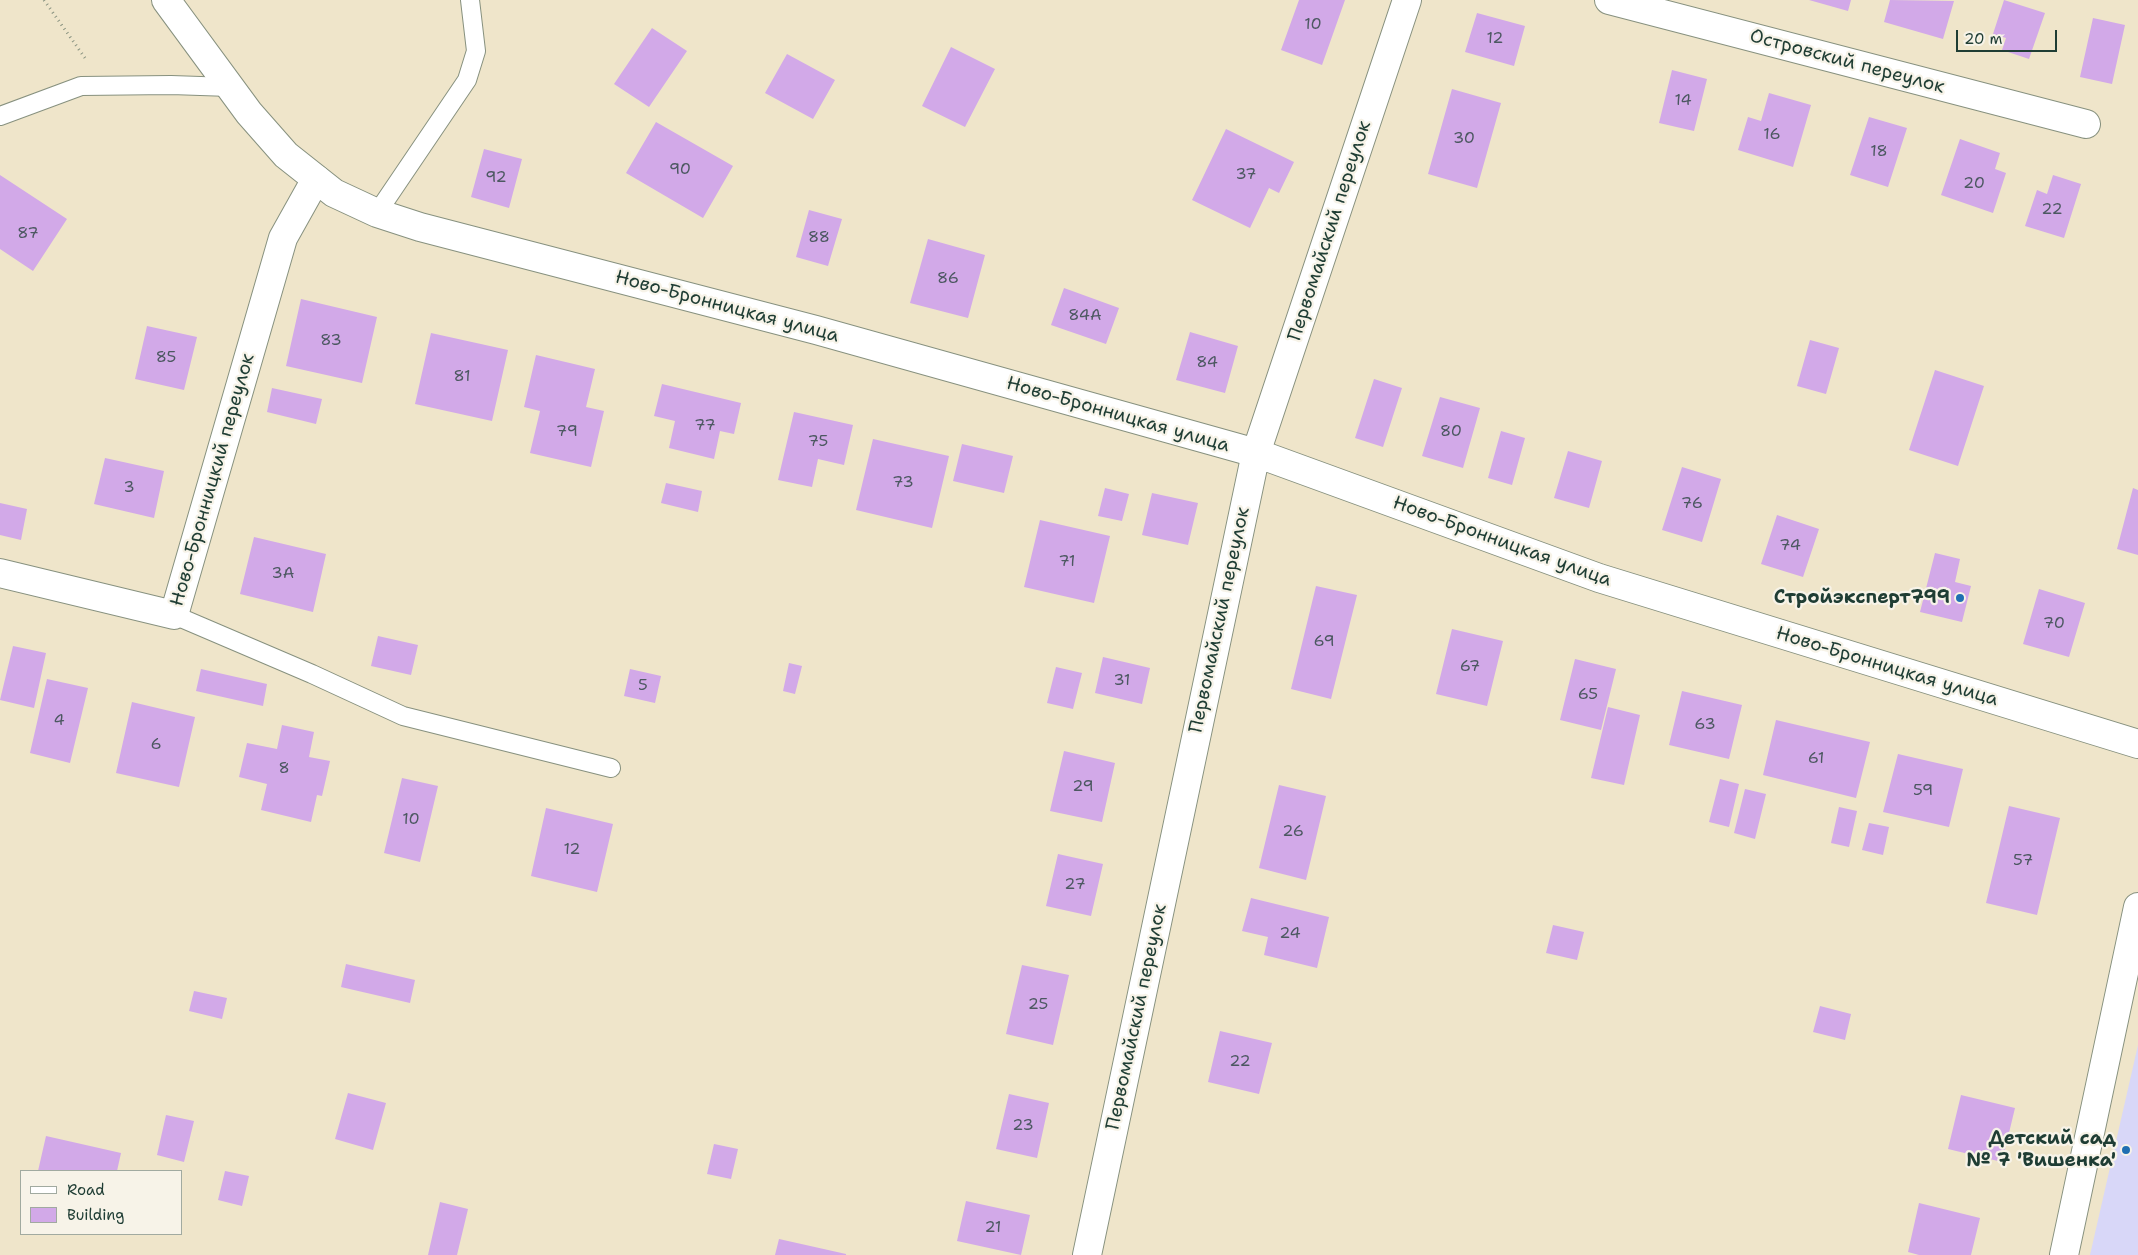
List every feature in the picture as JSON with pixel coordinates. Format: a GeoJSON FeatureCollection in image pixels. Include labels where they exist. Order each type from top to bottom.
{"type":"FeatureCollection","features":[{"type":"Feature","properties":{"kind":"street","name":"Ново-Бронницкая улица"},"geometry":{"type":"LineString","coordinates":[[166,0],[249,112],[286,154],[334,193],[376,213],[420,227],[816,330],[1256,454],[1599,578],[2138,744]]}},
{"type":"Feature","properties":{"kind":"street","name":"Первомайский переулок"},"geometry":{"type":"LineString","coordinates":[[1087,1255],[1256,454],[1407,0]]}},
{"type":"Feature","properties":{"kind":"street","name":"Островский переулок"},"geometry":{"type":"LineString","coordinates":[[1609,0],[2086,124]]}},
{"type":"Feature","properties":{"kind":"street","name":"Ново-Бронницкий переулок"},"geometry":{"type":"LineString","coordinates":[[0,573],[174,615],[283,238],[316,178]]}},
{"type":"Feature","properties":{"kind":"street"},"geometry":{"type":"LineString","coordinates":[[2064,1255],[2138,907]]}},
{"type":"Feature","properties":{"kind":"lane"},"geometry":{"type":"LineString","coordinates":[[376,213],[466,80],[476,51],[470,0]]}},
{"type":"Feature","properties":{"kind":"lane"},"geometry":{"type":"LineString","coordinates":[[0,116],[81,86],[171,85],[230,87]]}},
{"type":"Feature","properties":{"kind":"lane"},"geometry":{"type":"LineString","coordinates":[[174,615],[312,674],[403,716],[611,768]]}},
{"type":"Feature","properties":{"kind":"path"},"geometry":{"type":"LineString","coordinates":[[44,0],[105,86]]}},
{"type":"Feature","properties":{"kind":"shaded area","name":"Детский сад № 7 'Вишенка'"},"geometry":{"type":"Polygon","coordinates":[[[2138,1045],[2138,1255],[2090,1255],[2138,1045]]]}},
{"type":"Feature","properties":{"kind":"building"},"geometry":{"type":"Polygon","coordinates":[[[1299,0],[1345,0],[1322,65],[1281,50],[1299,0]]]}},
{"type":"Feature","properties":{"kind":"building"},"geometry":{"type":"Polygon","coordinates":[[[1809,0],[1851,0],[1848,11],[1809,0]]]}},
{"type":"Feature","properties":{"kind":"building"},"geometry":{"type":"Polygon","coordinates":[[[1890,0],[1954,1],[1943,39],[1884,22],[1890,0]]]}},
{"type":"Feature","properties":{"kind":"building"},"geometry":{"type":"Polygon","coordinates":[[[2004,0],[2045,13],[2029,59],[2002,50],[2006,38],[1993,34],[2004,0]]]}},
{"type":"Feature","properties":{"kind":"building"},"geometry":{"type":"Polygon","coordinates":[[[1477,13],[1525,26],[1514,66],[1465,52],[1477,13]]]}},
{"type":"Feature","properties":{"kind":"building"},"geometry":{"type":"Polygon","coordinates":[[[2093,18],[2125,25],[2112,84],[2080,77],[2093,18]]]}},
{"type":"Feature","properties":{"kind":"building"},"geometry":{"type":"Polygon","coordinates":[[[652,28],[687,51],[649,107],[614,84],[652,28]]]}},
{"type":"Feature","properties":{"kind":"building"},"geometry":{"type":"Polygon","coordinates":[[[951,47],[995,69],[965,127],[922,106],[951,47]]]}},
{"type":"Feature","properties":{"kind":"building"},"geometry":{"type":"Polygon","coordinates":[[[787,54],[835,80],[813,119],[765,93],[787,54]]]}},
{"type":"Feature","properties":{"kind":"building"},"geometry":{"type":"Polygon","coordinates":[[[1672,70],[1707,79],[1694,131],[1659,123],[1672,70]]]}},
{"type":"Feature","properties":{"kind":"building"},"geometry":{"type":"Polygon","coordinates":[[[1452,89],[1501,103],[1477,188],[1428,174],[1452,89]]]}},
{"type":"Feature","properties":{"kind":"building"},"geometry":{"type":"Polygon","coordinates":[[[1769,93],[1811,105],[1793,167],[1738,150],[1748,117],[1761,121],[1769,93]]]}},
{"type":"Feature","properties":{"kind":"building"},"geometry":{"type":"Polygon","coordinates":[[[1869,117],[1907,128],[1888,187],[1850,175],[1869,117]]]}},
{"type":"Feature","properties":{"kind":"building"},"geometry":{"type":"Polygon","coordinates":[[[656,122],[733,166],[703,218],[626,173],[656,122]]]}},
{"type":"Feature","properties":{"kind":"building"},"geometry":{"type":"Polygon","coordinates":[[[1226,129],[1294,162],[1279,193],[1269,188],[1250,228],[1192,200],[1226,129]]]}},
{"type":"Feature","properties":{"kind":"building"},"geometry":{"type":"Polygon","coordinates":[[[1960,139],[2000,153],[1995,169],[2006,173],[1993,213],[1941,195],[1960,139]]]}},
{"type":"Feature","properties":{"kind":"building"},"geometry":{"type":"Polygon","coordinates":[[[484,149],[522,159],[509,208],[471,197],[484,149]]]}},
{"type":"Feature","properties":{"kind":"building"},"geometry":{"type":"Polygon","coordinates":[[[0,175],[67,219],[33,271],[0,249],[0,175]]]}},
{"type":"Feature","properties":{"kind":"building"},"geometry":{"type":"Polygon","coordinates":[[[2053,175],[2081,184],[2064,238],[2025,226],[2037,190],[2047,194],[2053,175]]]}},
{"type":"Feature","properties":{"kind":"building"},"geometry":{"type":"Polygon","coordinates":[[[809,210],[842,219],[828,266],[796,257],[809,210]]]}},
{"type":"Feature","properties":{"kind":"building"},"geometry":{"type":"Polygon","coordinates":[[[928,239],[985,255],[968,318],[910,303],[928,239]]]}},
{"type":"Feature","properties":{"kind":"building"},"geometry":{"type":"Polygon","coordinates":[[[1064,288],[1119,308],[1106,344],[1051,325],[1064,288]]]}},
{"type":"Feature","properties":{"kind":"building"},"geometry":{"type":"Polygon","coordinates":[[[301,299],[377,317],[362,383],[286,366],[301,299]]]}},
{"type":"Feature","properties":{"kind":"building"},"geometry":{"type":"Polygon","coordinates":[[[147,326],[197,337],[184,390],[135,379],[147,326]]]}},
{"type":"Feature","properties":{"kind":"building"},"geometry":{"type":"Polygon","coordinates":[[[1190,332],[1238,346],[1225,393],[1176,380],[1190,332]]]}},
{"type":"Feature","properties":{"kind":"building"},"geometry":{"type":"Polygon","coordinates":[[[431,333],[508,350],[492,421],[415,404],[431,333]]]}},
{"type":"Feature","properties":{"kind":"building"},"geometry":{"type":"Polygon","coordinates":[[[1810,340],[1839,348],[1826,394],[1797,386],[1810,340]]]}},
{"type":"Feature","properties":{"kind":"building"},"geometry":{"type":"Polygon","coordinates":[[[536,355],[595,369],[586,407],[604,411],[591,467],[530,453],[540,411],[524,407],[536,355]]]}},
{"type":"Feature","properties":{"kind":"building"},"geometry":{"type":"Polygon","coordinates":[[[1935,370],[1984,386],[1958,466],[1909,450],[1935,370]]]}},
{"type":"Feature","properties":{"kind":"building"},"geometry":{"type":"Polygon","coordinates":[[[1374,379],[1402,388],[1383,447],[1355,438],[1374,379]]]}},
{"type":"Feature","properties":{"kind":"building"},"geometry":{"type":"Polygon","coordinates":[[[662,384],[741,403],[734,434],[720,431],[714,459],[669,448],[675,421],[654,416],[662,384]]]}},
{"type":"Feature","properties":{"kind":"building"},"geometry":{"type":"Polygon","coordinates":[[[272,388],[322,399],[316,424],[267,412],[272,388]]]}},
{"type":"Feature","properties":{"kind":"building"},"geometry":{"type":"Polygon","coordinates":[[[1440,397],[1480,408],[1463,468],[1422,456],[1440,397]]]}},
{"type":"Feature","properties":{"kind":"building"},"geometry":{"type":"Polygon","coordinates":[[[794,412],[853,425],[844,465],[818,459],[812,487],[778,480],[794,412]]]}},
{"type":"Feature","properties":{"kind":"building"},"geometry":{"type":"Polygon","coordinates":[[[1501,431],[1525,438],[1512,485],[1488,478],[1501,431]]]}},
{"type":"Feature","properties":{"kind":"building"},"geometry":{"type":"Polygon","coordinates":[[[873,439],[949,456],[932,528],[856,510],[873,439]]]}},
{"type":"Feature","properties":{"kind":"building"},"geometry":{"type":"Polygon","coordinates":[[[962,444],[1013,456],[1004,493],[953,481],[962,444]]]}},
{"type":"Feature","properties":{"kind":"building"},"geometry":{"type":"Polygon","coordinates":[[[1568,451],[1602,461],[1589,508],[1554,498],[1568,451]]]}},
{"type":"Feature","properties":{"kind":"building"},"geometry":{"type":"Polygon","coordinates":[[[105,458],[164,471],[154,518],[94,504],[105,458]]]}},
{"type":"Feature","properties":{"kind":"building"},"geometry":{"type":"Polygon","coordinates":[[[1682,467],[1721,479],[1702,542],[1662,530],[1682,467]]]}},
{"type":"Feature","properties":{"kind":"building"},"geometry":{"type":"Polygon","coordinates":[[[666,483],[702,491],[698,512],[661,503],[666,483]]]}},
{"type":"Feature","properties":{"kind":"building"},"geometry":{"type":"Polygon","coordinates":[[[1105,488],[1129,494],[1122,521],[1098,516],[1105,488]]]}},
{"type":"Feature","properties":{"kind":"building"},"geometry":{"type":"Polygon","coordinates":[[[2133,488],[2138,490],[2138,555],[2117,549],[2133,488]]]}},
{"type":"Feature","properties":{"kind":"building"},"geometry":{"type":"Polygon","coordinates":[[[1152,493],[1198,503],[1188,545],[1142,535],[1152,493]]]}},
{"type":"Feature","properties":{"kind":"building"},"geometry":{"type":"Polygon","coordinates":[[[0,503],[27,509],[21,540],[0,535],[0,503]]]}},
{"type":"Feature","properties":{"kind":"building"},"geometry":{"type":"Polygon","coordinates":[[[1777,515],[1819,529],[1803,577],[1761,564],[1777,515]]]}},
{"type":"Feature","properties":{"kind":"building"},"geometry":{"type":"Polygon","coordinates":[[[1040,520],[1110,536],[1094,603],[1024,587],[1040,520]]]}},
{"type":"Feature","properties":{"kind":"building"},"geometry":{"type":"Polygon","coordinates":[[[254,537],[326,554],[313,612],[240,594],[254,537]]]}},
{"type":"Feature","properties":{"kind":"building"},"geometry":{"type":"Polygon","coordinates":[[[1935,553],[1960,559],[1955,582],[1971,586],[1962,622],[1920,612],[1935,553]]]}},
{"type":"Feature","properties":{"kind":"building"},"geometry":{"type":"Polygon","coordinates":[[[1316,586],[1357,595],[1331,699],[1291,689],[1316,586]]]}},
{"type":"Feature","properties":{"kind":"building"},"geometry":{"type":"Polygon","coordinates":[[[2039,589],[2085,603],[2069,657],[2023,644],[2039,589]]]}},
{"type":"Feature","properties":{"kind":"building"},"geometry":{"type":"Polygon","coordinates":[[[1452,629],[1503,641],[1487,706],[1436,694],[1452,629]]]}},
{"type":"Feature","properties":{"kind":"building"},"geometry":{"type":"Polygon","coordinates":[[[378,636],[418,645],[411,675],[371,666],[378,636]]]}},
{"type":"Feature","properties":{"kind":"building"},"geometry":{"type":"Polygon","coordinates":[[[13,646],[46,653],[34,708],[0,700],[13,646]]]}},
{"type":"Feature","properties":{"kind":"building"},"geometry":{"type":"Polygon","coordinates":[[[1103,657],[1150,668],[1142,704],[1095,693],[1103,657]]]}},
{"type":"Feature","properties":{"kind":"building"},"geometry":{"type":"Polygon","coordinates":[[[1575,659],[1616,669],[1601,730],[1560,720],[1575,659]]]}},
{"type":"Feature","properties":{"kind":"building"},"geometry":{"type":"Polygon","coordinates":[[[789,663],[802,666],[795,694],[783,691],[789,663]]]}},
{"type":"Feature","properties":{"kind":"building"},"geometry":{"type":"Polygon","coordinates":[[[1056,667],[1082,673],[1073,709],[1047,703],[1056,667]]]}},
{"type":"Feature","properties":{"kind":"building"},"geometry":{"type":"Polygon","coordinates":[[[201,669],[267,684],[263,706],[196,691],[201,669]]]}},
{"type":"Feature","properties":{"kind":"building"},"geometry":{"type":"Polygon","coordinates":[[[630,669],[661,676],[655,703],[624,696],[630,669]]]}},
{"type":"Feature","properties":{"kind":"building"},"geometry":{"type":"Polygon","coordinates":[[[47,679],[88,688],[70,763],[30,753],[47,679]]]}},
{"type":"Feature","properties":{"kind":"building"},"geometry":{"type":"Polygon","coordinates":[[[1682,691],[1742,705],[1729,759],[1669,745],[1682,691]]]}},
{"type":"Feature","properties":{"kind":"building"},"geometry":{"type":"Polygon","coordinates":[[[132,702],[195,717],[179,787],[116,773],[132,702]]]}},
{"type":"Feature","properties":{"kind":"building"},"geometry":{"type":"Polygon","coordinates":[[[1608,707],[1640,715],[1624,785],[1591,778],[1608,707]]]}},
{"type":"Feature","properties":{"kind":"building"},"geometry":{"type":"Polygon","coordinates":[[[1776,720],[1870,742],[1856,798],[1763,775],[1776,720]]]}},
{"type":"Feature","properties":{"kind":"building"},"geometry":{"type":"Polygon","coordinates":[[[282,725],[314,732],[309,757],[330,761],[322,796],[317,795],[311,822],[261,810],[267,784],[239,777],[247,743],[277,749],[282,725]]]}},
{"type":"Feature","properties":{"kind":"building"},"geometry":{"type":"Polygon","coordinates":[[[1064,751],[1115,763],[1102,822],[1050,811],[1064,751]]]}},
{"type":"Feature","properties":{"kind":"building"},"geometry":{"type":"Polygon","coordinates":[[[1898,754],[1963,769],[1949,827],[1883,812],[1898,754]]]}},
{"type":"Feature","properties":{"kind":"building"},"geometry":{"type":"Polygon","coordinates":[[[402,778],[438,786],[420,862],[384,853],[402,778]]]}},
{"type":"Feature","properties":{"kind":"building"},"geometry":{"type":"Polygon","coordinates":[[[1720,779],[1739,784],[1729,827],[1709,822],[1720,779]]]}},
{"type":"Feature","properties":{"kind":"building"},"geometry":{"type":"Polygon","coordinates":[[[1279,785],[1326,796],[1306,880],[1259,868],[1279,785]]]}},
{"type":"Feature","properties":{"kind":"building"},"geometry":{"type":"Polygon","coordinates":[[[1745,789],[1766,794],[1755,839],[1734,833],[1745,789]]]}},
{"type":"Feature","properties":{"kind":"building"},"geometry":{"type":"Polygon","coordinates":[[[2009,806],[2060,818],[2037,915],[1986,903],[2009,806]]]}},
{"type":"Feature","properties":{"kind":"building"},"geometry":{"type":"Polygon","coordinates":[[[1839,807],[1857,811],[1849,847],[1831,843],[1839,807]]]}},
{"type":"Feature","properties":{"kind":"building"},"geometry":{"type":"Polygon","coordinates":[[[546,808],[613,824],[597,892],[531,876],[546,808]]]}},
{"type":"Feature","properties":{"kind":"building"},"geometry":{"type":"Polygon","coordinates":[[[1869,823],[1889,827],[1883,855],[1862,850],[1869,823]]]}},
{"type":"Feature","properties":{"kind":"building"},"geometry":{"type":"Polygon","coordinates":[[[1058,854],[1103,864],[1091,916],[1046,906],[1058,854]]]}},
{"type":"Feature","properties":{"kind":"building"},"geometry":{"type":"Polygon","coordinates":[[[1251,898],[1329,917],[1317,968],[1264,955],[1268,937],[1242,931],[1251,898]]]}},
{"type":"Feature","properties":{"kind":"building"},"geometry":{"type":"Polygon","coordinates":[[[1553,925],[1584,932],[1577,960],[1546,953],[1553,925]]]}},
{"type":"Feature","properties":{"kind":"building"},"geometry":{"type":"Polygon","coordinates":[[[346,964],[415,980],[410,1003],[341,987],[346,964]]]}},
{"type":"Feature","properties":{"kind":"building"},"geometry":{"type":"Polygon","coordinates":[[[1022,965],[1069,975],[1053,1045],[1006,1034],[1022,965]]]}},
{"type":"Feature","properties":{"kind":"building"},"geometry":{"type":"Polygon","coordinates":[[[194,991],[227,998],[222,1019],[189,1011],[194,991]]]}},
{"type":"Feature","properties":{"kind":"building"},"geometry":{"type":"Polygon","coordinates":[[[1820,1006],[1851,1014],[1845,1040],[1813,1032],[1820,1006]]]}},
{"type":"Feature","properties":{"kind":"building"},"geometry":{"type":"Polygon","coordinates":[[[1220,1031],[1272,1043],[1259,1094],[1208,1082],[1220,1031]]]}},
{"type":"Feature","properties":{"kind":"building"},"geometry":{"type":"Polygon","coordinates":[[[348,1093],[386,1103],[373,1150],[335,1139],[348,1093]]]}},
{"type":"Feature","properties":{"kind":"building"},"geometry":{"type":"Polygon","coordinates":[[[1009,1094],[1049,1103],[1037,1158],[996,1149],[1009,1094]]]}},
{"type":"Feature","properties":{"kind":"building"},"geometry":{"type":"Polygon","coordinates":[[[1961,1095],[2015,1108],[2002,1162],[1948,1149],[1961,1095]]]}},
{"type":"Feature","properties":{"kind":"building"},"geometry":{"type":"Polygon","coordinates":[[[166,1115],[194,1121],[184,1162],[157,1155],[166,1115]]]}},
{"type":"Feature","properties":{"kind":"building"},"geometry":{"type":"Polygon","coordinates":[[[46,1136],[121,1153],[117,1170],[38,1170],[46,1136]]]}},
{"type":"Feature","properties":{"kind":"building"},"geometry":{"type":"Polygon","coordinates":[[[714,1144],[738,1149],[731,1179],[707,1174],[714,1144]]]}},
{"type":"Feature","properties":{"kind":"building"},"geometry":{"type":"Polygon","coordinates":[[[225,1171],[249,1176],[242,1206],[218,1200],[225,1171]]]}},
{"type":"Feature","properties":{"kind":"building"},"geometry":{"type":"Polygon","coordinates":[[[966,1201],[1030,1215],[1021,1255],[957,1241],[966,1201]]]}},
{"type":"Feature","properties":{"kind":"building"},"geometry":{"type":"Polygon","coordinates":[[[440,1202],[468,1209],[457,1255],[428,1255],[440,1202]]]}},
{"type":"Feature","properties":{"kind":"building"},"geometry":{"type":"Polygon","coordinates":[[[1919,1203],[1980,1218],[1971,1255],[1919,1255],[1908,1252],[1919,1203]]]}},
{"type":"Feature","properties":{"kind":"building"},"geometry":{"type":"Polygon","coordinates":[[[779,1239],[846,1254],[846,1255],[775,1255],[779,1239]]]}},
{"type":"Feature","properties":{"kind":"place","name":"Стройэксперт799"},"geometry":{"type":"Point","coordinates":[1960,598]}},
{"type":"Feature","properties":{"kind":"place","name":"Детский сад № 7 'Вишенка'"},"geometry":{"type":"Point","coordinates":[2126,1150]}}]}
